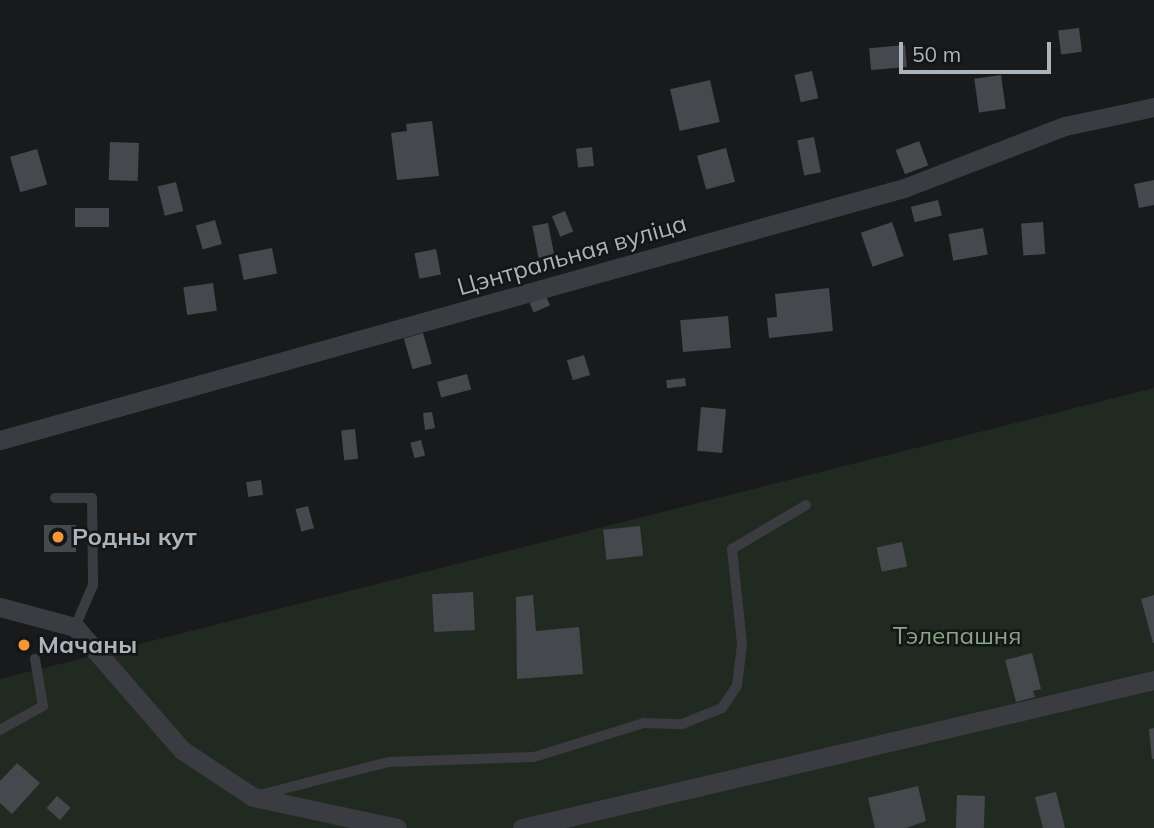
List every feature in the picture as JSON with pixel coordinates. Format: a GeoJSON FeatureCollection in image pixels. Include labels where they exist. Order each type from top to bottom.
{"type":"FeatureCollection","features":[{"type":"Feature","properties":{"kind":"street","name":"Цэнтральная вуліца"},"geometry":{"type":"LineString","coordinates":[[0,440],[904,188],[1065,126],[1154,107]]}},
{"type":"Feature","properties":{"kind":"street"},"geometry":{"type":"LineString","coordinates":[[0,607],[75,626],[181,750],[253,797],[397,828]]}},
{"type":"Feature","properties":{"kind":"street"},"geometry":{"type":"LineString","coordinates":[[522,828],[1154,680]]}},
{"type":"Feature","properties":{"kind":"lane"},"geometry":{"type":"LineString","coordinates":[[55,498],[92,498],[93,585],[75,626]]}},
{"type":"Feature","properties":{"kind":"lane"},"geometry":{"type":"LineString","coordinates":[[253,797],[389,762],[534,757],[644,723],[682,724],[722,708],[737,686],[742,643],[732,549],[807,505]]}},
{"type":"Feature","properties":{"kind":"lane"},"geometry":{"type":"LineString","coordinates":[[0,730],[43,706],[35,659]]}},
{"type":"Feature","properties":{"kind":"green space","name":"Тэлепашня"},"geometry":{"type":"Polygon","coordinates":[[[1154,388],[1154,828],[0,828],[0,679],[1154,388]]]}},
{"type":"Feature","properties":{"kind":"building"},"geometry":{"type":"Polygon","coordinates":[[[1079,28],[1082,52],[1061,54],[1058,31],[1079,28]]]}},
{"type":"Feature","properties":{"kind":"building"},"geometry":{"type":"Polygon","coordinates":[[[905,45],[907,67],[871,70],[869,48],[905,45]]]}},
{"type":"Feature","properties":{"kind":"building"},"geometry":{"type":"Polygon","coordinates":[[[812,71],[818,98],[801,102],[794,75],[812,71]]]}},
{"type":"Feature","properties":{"kind":"building"},"geometry":{"type":"Polygon","coordinates":[[[1001,75],[1006,109],[979,112],[974,79],[1001,75]]]}},
{"type":"Feature","properties":{"kind":"building"},"geometry":{"type":"Polygon","coordinates":[[[710,80],[720,122],[680,131],[670,89],[710,80]]]}},
{"type":"Feature","properties":{"kind":"building"},"geometry":{"type":"Polygon","coordinates":[[[432,121],[439,176],[397,180],[391,133],[407,131],[406,124],[432,121]]]}},
{"type":"Feature","properties":{"kind":"building"},"geometry":{"type":"Polygon","coordinates":[[[814,137],[821,172],[804,176],[797,140],[814,137]]]}},
{"type":"Feature","properties":{"kind":"building"},"geometry":{"type":"Polygon","coordinates":[[[919,141],[928,165],[905,174],[896,150],[919,141]]]}},
{"type":"Feature","properties":{"kind":"building"},"geometry":{"type":"Polygon","coordinates":[[[110,142],[139,143],[138,181],[109,180],[110,142]]]}},
{"type":"Feature","properties":{"kind":"building"},"geometry":{"type":"Polygon","coordinates":[[[592,147],[594,166],[578,168],[576,149],[592,147]]]}},
{"type":"Feature","properties":{"kind":"building"},"geometry":{"type":"Polygon","coordinates":[[[726,148],[735,182],[706,190],[697,156],[726,148]]]}},
{"type":"Feature","properties":{"kind":"building"},"geometry":{"type":"Polygon","coordinates":[[[37,149],[47,185],[20,192],[10,157],[37,149]]]}},
{"type":"Feature","properties":{"kind":"building"},"geometry":{"type":"Polygon","coordinates":[[[1154,180],[1154,205],[1139,208],[1134,184],[1154,180]]]}},
{"type":"Feature","properties":{"kind":"building"},"geometry":{"type":"Polygon","coordinates":[[[176,182],[183,211],[165,216],[158,187],[176,182]]]}},
{"type":"Feature","properties":{"kind":"building"},"geometry":{"type":"Polygon","coordinates":[[[938,200],[942,216],[915,222],[911,207],[938,200]]]}},
{"type":"Feature","properties":{"kind":"building"},"geometry":{"type":"Polygon","coordinates":[[[75,208],[109,208],[109,227],[75,227],[75,208]]]}},
{"type":"Feature","properties":{"kind":"building"},"geometry":{"type":"Polygon","coordinates":[[[565,211],[573,231],[560,237],[552,216],[565,211]]]}},
{"type":"Feature","properties":{"kind":"building"},"geometry":{"type":"Polygon","coordinates":[[[215,220],[222,244],[203,250],[196,226],[215,220]]]}},
{"type":"Feature","properties":{"kind":"building"},"geometry":{"type":"Polygon","coordinates":[[[892,222],[904,256],[873,267],[861,233],[892,222]]]}},
{"type":"Feature","properties":{"kind":"building"},"geometry":{"type":"Polygon","coordinates":[[[1043,222],[1045,254],[1023,255],[1021,224],[1043,222]]]}},
{"type":"Feature","properties":{"kind":"building"},"geometry":{"type":"Polygon","coordinates":[[[548,223],[555,258],[539,261],[532,226],[548,223]]]}},
{"type":"Feature","properties":{"kind":"building"},"geometry":{"type":"Polygon","coordinates":[[[983,228],[988,255],[953,261],[949,234],[983,228]]]}},
{"type":"Feature","properties":{"kind":"building"},"geometry":{"type":"Polygon","coordinates":[[[272,248],[277,274],[244,280],[239,254],[272,248]]]}},
{"type":"Feature","properties":{"kind":"building"},"geometry":{"type":"Polygon","coordinates":[[[436,249],[441,275],[419,279],[414,253],[436,249]]]}},
{"type":"Feature","properties":{"kind":"building"},"geometry":{"type":"Polygon","coordinates":[[[213,283],[217,311],[187,315],[183,287],[213,283]]]}},
{"type":"Feature","properties":{"kind":"building"},"geometry":{"type":"Polygon","coordinates":[[[829,288],[833,331],[769,338],[767,318],[777,317],[775,294],[829,288]]]}},
{"type":"Feature","properties":{"kind":"building"},"geometry":{"type":"Polygon","coordinates":[[[546,296],[550,305],[534,312],[530,303],[546,296]]]}},
{"type":"Feature","properties":{"kind":"building"},"geometry":{"type":"Polygon","coordinates":[[[728,316],[731,348],[683,352],[680,320],[728,316]]]}},
{"type":"Feature","properties":{"kind":"building"},"geometry":{"type":"Polygon","coordinates":[[[423,333],[432,364],[413,369],[404,339],[423,333]]]}},
{"type":"Feature","properties":{"kind":"building"},"geometry":{"type":"Polygon","coordinates":[[[584,355],[590,375],[573,380],[567,360],[584,355]]]}},
{"type":"Feature","properties":{"kind":"building"},"geometry":{"type":"Polygon","coordinates":[[[467,374],[471,389],[441,397],[437,382],[467,374]]]}},
{"type":"Feature","properties":{"kind":"building"},"geometry":{"type":"Polygon","coordinates":[[[685,378],[686,386],[667,388],[666,380],[685,378]]]}},
{"type":"Feature","properties":{"kind":"building"},"geometry":{"type":"Polygon","coordinates":[[[701,407],[726,409],[722,453],[697,451],[701,407]]]}},
{"type":"Feature","properties":{"kind":"building"},"geometry":{"type":"Polygon","coordinates":[[[432,412],[435,428],[425,430],[423,413],[432,412]]]}},
{"type":"Feature","properties":{"kind":"building"},"geometry":{"type":"Polygon","coordinates":[[[355,429],[358,459],[344,460],[341,430],[355,429]]]}},
{"type":"Feature","properties":{"kind":"building"},"geometry":{"type":"Polygon","coordinates":[[[421,440],[425,455],[415,458],[410,443],[421,440]]]}},
{"type":"Feature","properties":{"kind":"building"},"geometry":{"type":"Polygon","coordinates":[[[261,480],[263,495],[248,497],[246,482],[261,480]]]}},
{"type":"Feature","properties":{"kind":"building"},"geometry":{"type":"Polygon","coordinates":[[[308,506],[314,528],[301,532],[295,509],[308,506]]]}},
{"type":"Feature","properties":{"kind":"building"},"geometry":{"type":"Polygon","coordinates":[[[44,525],[76,525],[76,552],[44,552],[44,525]]]}},
{"type":"Feature","properties":{"kind":"building"},"geometry":{"type":"Polygon","coordinates":[[[640,526],[643,556],[606,560],[603,530],[640,526]]]}},
{"type":"Feature","properties":{"kind":"building"},"geometry":{"type":"Polygon","coordinates":[[[902,542],[907,566],[882,572],[877,547],[902,542]]]}},
{"type":"Feature","properties":{"kind":"building"},"geometry":{"type":"Polygon","coordinates":[[[473,592],[475,630],[434,632],[432,594],[473,592]]]}},
{"type":"Feature","properties":{"kind":"building"},"geometry":{"type":"Polygon","coordinates":[[[533,595],[536,631],[579,627],[583,674],[517,679],[516,597],[533,595]]]}},
{"type":"Feature","properties":{"kind":"building"},"geometry":{"type":"Polygon","coordinates":[[[1154,595],[1154,643],[1153,643],[1141,599],[1154,595]]]}},
{"type":"Feature","properties":{"kind":"building"},"geometry":{"type":"Polygon","coordinates":[[[1032,653],[1041,689],[1033,691],[1035,697],[1016,702],[1005,660],[1032,653]]]}},
{"type":"Feature","properties":{"kind":"building"},"geometry":{"type":"Polygon","coordinates":[[[1154,728],[1154,759],[1152,759],[1149,729],[1154,728]]]}},
{"type":"Feature","properties":{"kind":"building"},"geometry":{"type":"Polygon","coordinates":[[[17,763],[40,783],[12,814],[0,803],[0,781],[17,763]]]}},
{"type":"Feature","properties":{"kind":"building"},"geometry":{"type":"Polygon","coordinates":[[[918,786],[926,821],[906,828],[875,828],[868,798],[918,786]]]}},
{"type":"Feature","properties":{"kind":"building"},"geometry":{"type":"Polygon","coordinates":[[[1056,792],[1065,828],[1043,828],[1035,797],[1056,792]]]}},
{"type":"Feature","properties":{"kind":"building"},"geometry":{"type":"Polygon","coordinates":[[[957,795],[985,796],[984,828],[956,828],[957,795]]]}},
{"type":"Feature","properties":{"kind":"building"},"geometry":{"type":"Polygon","coordinates":[[[57,796],[71,808],[60,820],[47,808],[57,796]]]}},
{"type":"Feature","properties":{"kind":"place","name":"Родны кут"},"geometry":{"type":"Point","coordinates":[58,537]}},
{"type":"Feature","properties":{"kind":"place","name":"Мачаны"},"geometry":{"type":"Point","coordinates":[24,645]}}]}
